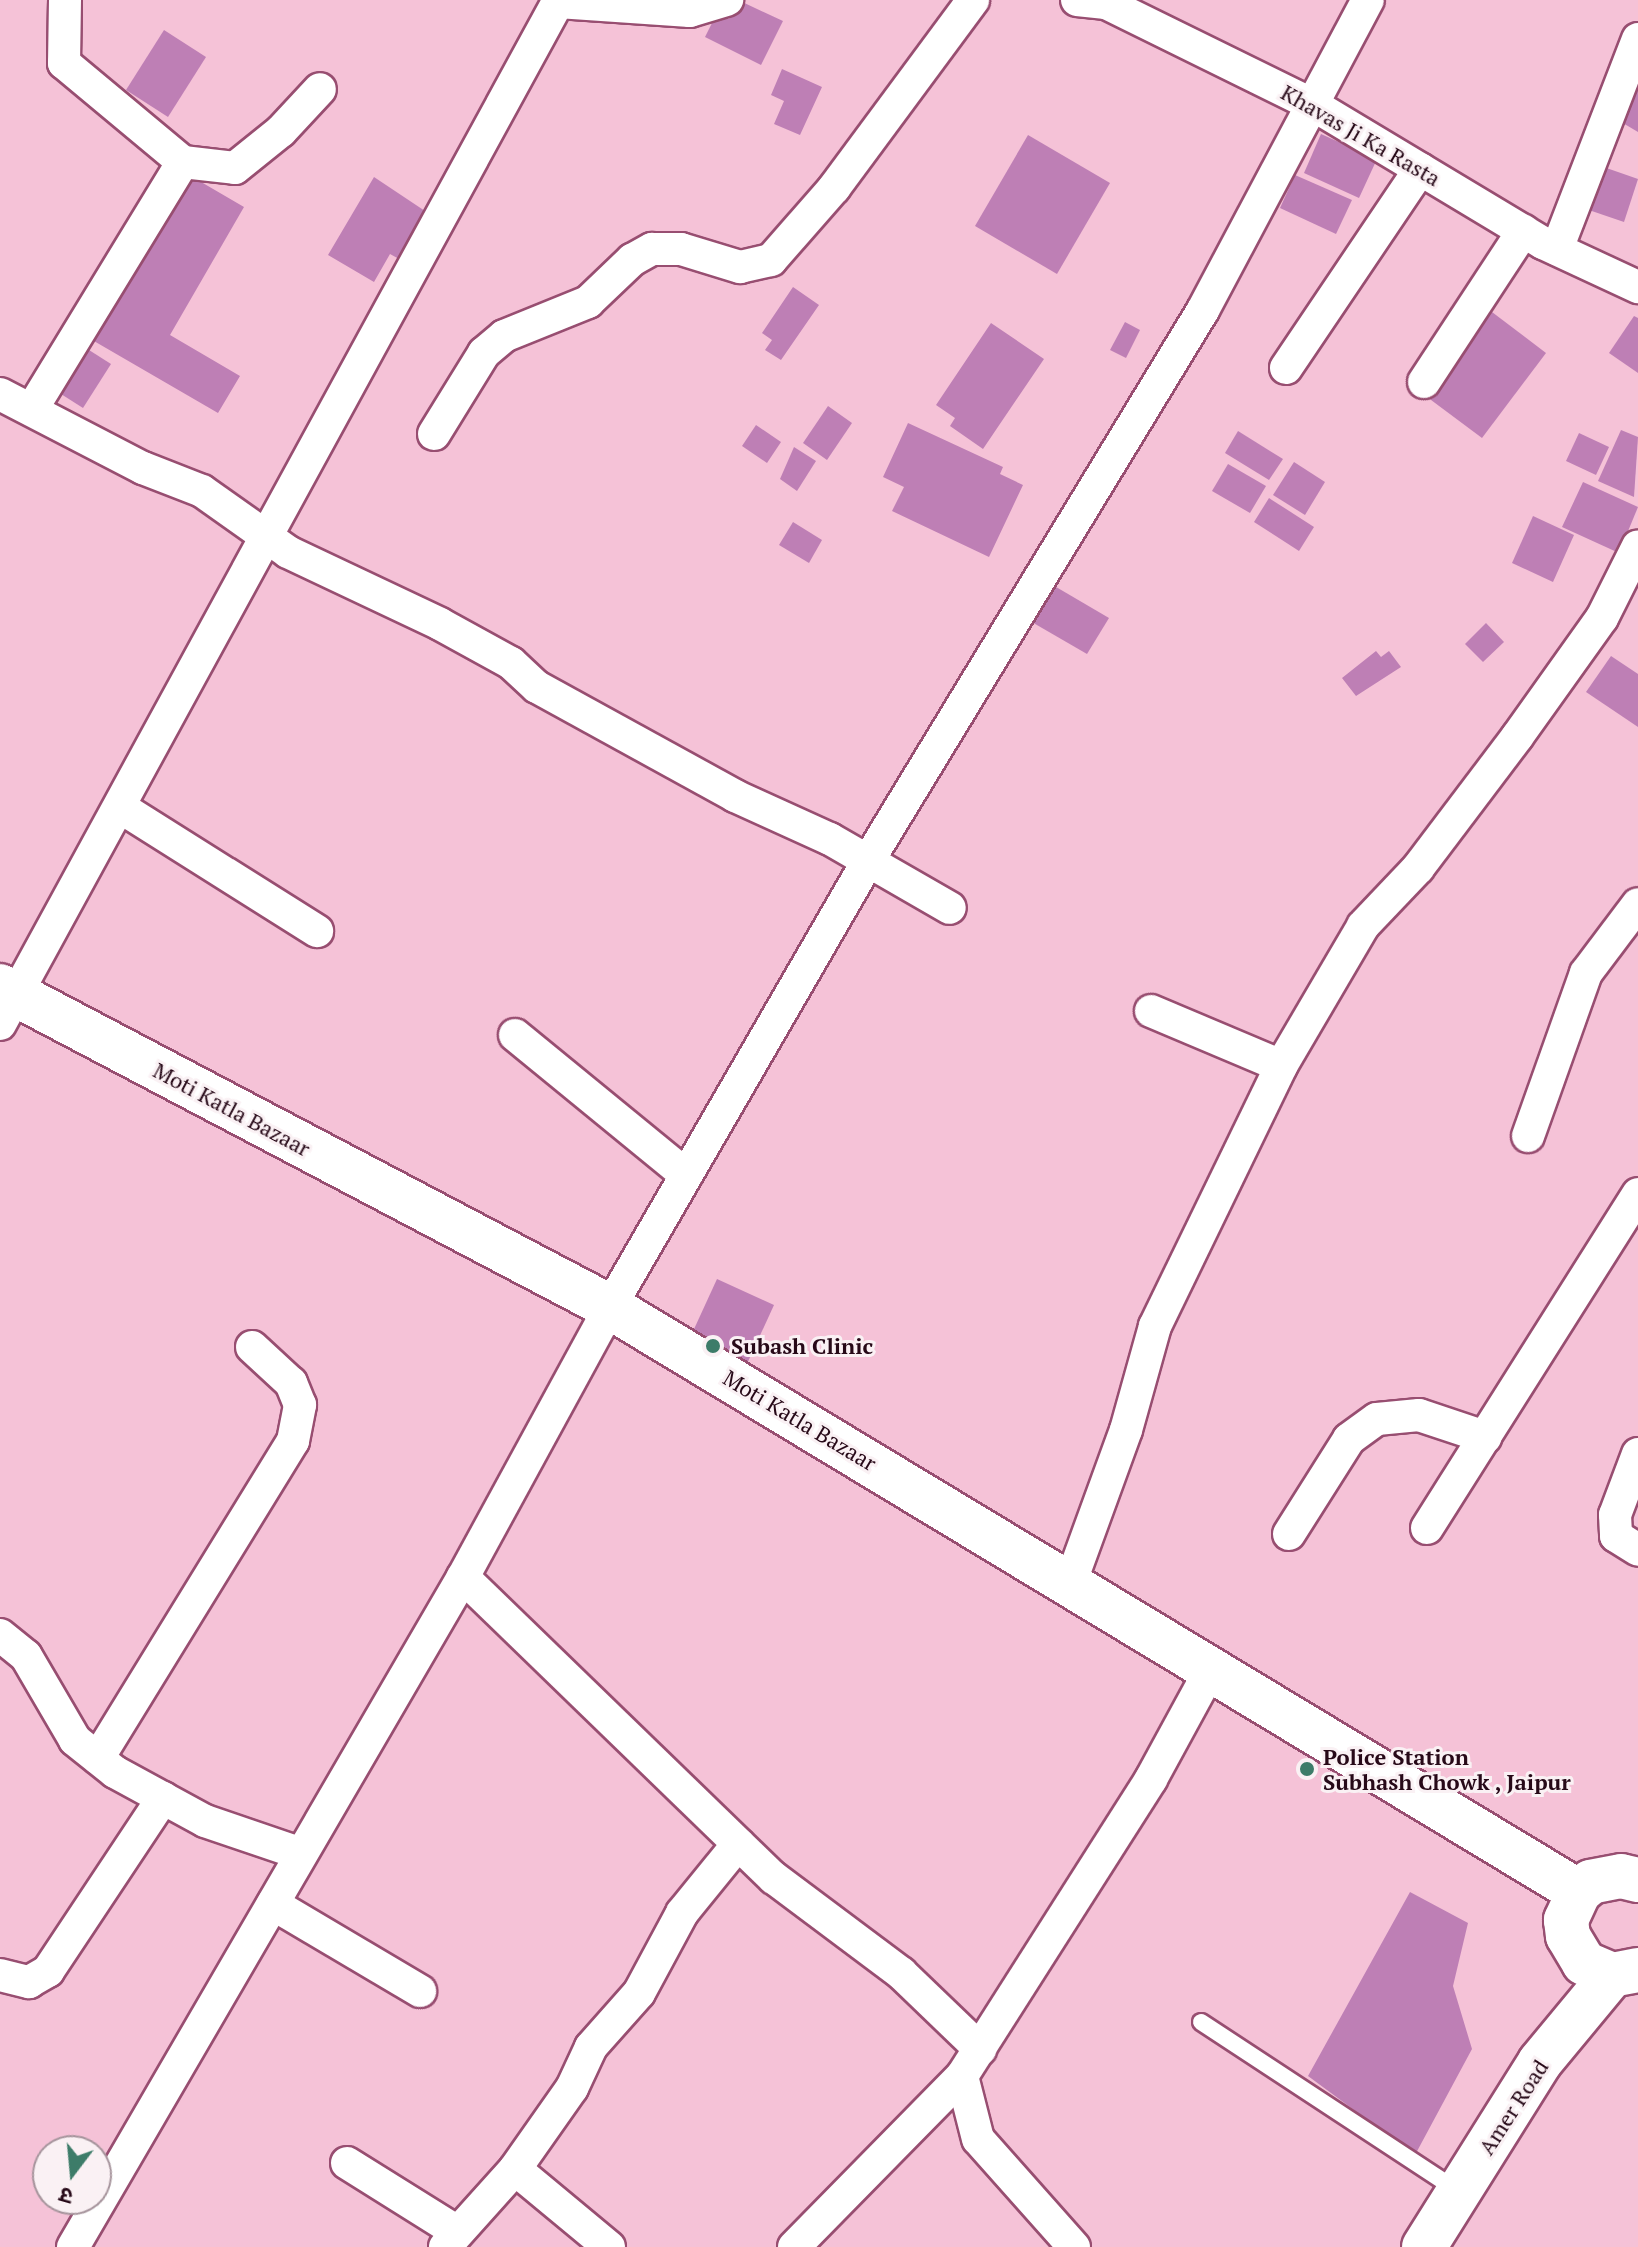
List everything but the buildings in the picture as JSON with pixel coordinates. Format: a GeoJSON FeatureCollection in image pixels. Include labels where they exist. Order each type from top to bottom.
{"type":"FeatureCollection","features":[{"type":"Feature","properties":{"kind":"street"},"geometry":{"type":"LineString","coordinates":[[65,0],[64,63],[183,162],[235,168],[281,131],[320,89]]}},
{"type":"Feature","properties":{"kind":"street"},"geometry":{"type":"LineString","coordinates":[[6,1002],[120,807],[558,1],[690,11],[727,0]]}},
{"type":"Feature","properties":{"kind":"street"},"geometry":{"type":"LineString","coordinates":[[434,434],[494,345],[588,302],[632,260],[652,249],[681,249],[740,267],[771,260],[834,188],[973,0]]}},
{"type":"Feature","properties":{"kind":"street","name":"Khavas Ji Ka Rasta"},"geometry":{"type":"LineString","coordinates":[[1077,0],[1106,3],[1315,106],[1523,231],[1638,287]]}},
{"type":"Feature","properties":{"kind":"street"},"geometry":{"type":"LineString","coordinates":[[73,2247],[273,1904],[299,1853],[463,1577],[610,1307],[868,861],[1195,324],[1315,106],[1368,0]]}},
{"type":"Feature","properties":{"kind":"street"},"geometry":{"type":"LineString","coordinates":[[1557,249],[1638,39]]}},
{"type":"Feature","properties":{"kind":"street"},"geometry":{"type":"LineString","coordinates":[[32,409],[183,162]]}},
{"type":"Feature","properties":{"kind":"street"},"geometry":{"type":"LineString","coordinates":[[1286,368],[1420,169]]}},
{"type":"Feature","properties":{"kind":"street"},"geometry":{"type":"LineString","coordinates":[[1424,382],[1523,231]]}},
{"type":"Feature","properties":{"kind":"street"},"geometry":{"type":"LineString","coordinates":[[0,394],[143,468],[202,491],[267,537],[511,663],[537,687],[735,796],[868,861],[950,908]]}},
{"type":"Feature","properties":{"kind":"street"},"geometry":{"type":"LineString","coordinates":[[1071,1581],[1126,1430],[1155,1326],[1281,1066],[1363,926],[1418,868],[1534,713],[1602,618],[1638,546]]}},
{"type":"Feature","properties":{"kind":"street"},"geometry":{"type":"LineString","coordinates":[[120,807],[317,931]]}},
{"type":"Feature","properties":{"kind":"street"},"geometry":{"type":"LineString","coordinates":[[1528,1136],[1586,973],[1638,904]]}},
{"type":"Feature","properties":{"kind":"street","name":"Moti Katla Bazaar"},"geometry":{"type":"LineString","coordinates":[[6,1002],[610,1307],[1071,1581],[1579,1892]]}},
{"type":"Feature","properties":{"kind":"street"},"geometry":{"type":"LineString","coordinates":[[1151,1011],[1281,1066]]}},
{"type":"Feature","properties":{"kind":"street"},"geometry":{"type":"LineString","coordinates":[[515,1035],[686,1175]]}},
{"type":"Feature","properties":{"kind":"street"},"geometry":{"type":"LineString","coordinates":[[1427,1528],[1638,1194]]}},
{"type":"Feature","properties":{"kind":"street"},"geometry":{"type":"LineString","coordinates":[[98,1758],[293,1441],[300,1405],[291,1383],[252,1347]]}},
{"type":"Feature","properties":{"kind":"street"},"geometry":{"type":"LineString","coordinates":[[1289,1534],[1349,1439],[1377,1419],[1419,1415],[1485,1437]]}},
{"type":"Feature","properties":{"kind":"street"},"geometry":{"type":"LineString","coordinates":[[1638,1454],[1615,1515],[1616,1536],[1638,1550]]}},
{"type":"Feature","properties":{"kind":"street"},"geometry":{"type":"LineString","coordinates":[[463,1577],[774,1878],[901,1973],[980,2049]]}},
{"type":"Feature","properties":{"kind":"street"},"geometry":{"type":"LineString","coordinates":[[0,1635],[26,1656],[75,1740],[98,1758],[205,1821],[299,1853]]}},
{"type":"Feature","properties":{"kind":"street"},"geometry":{"type":"LineString","coordinates":[[794,2247],[962,2076],[1151,1779],[1211,1669]]}},
{"type":"Feature","properties":{"kind":"street"},"geometry":{"type":"LineString","coordinates":[[0,1975],[29,1982],[48,1971],[163,1798]]}},
{"type":"Feature","properties":{"kind":"street"},"geometry":{"type":"LineString","coordinates":[[347,2163],[451,2239],[515,2169],[572,2088],[591,2047],[639,1993],[667,1935],[738,1844]]}},
{"type":"Feature","properties":{"kind":"street"},"geometry":{"type":"LineString","coordinates":[[1609,1967],[1566,1920],[1579,1892],[1606,1877],[1638,1879]]}},
{"type":"Feature","properties":{"kind":"street"},"geometry":{"type":"LineString","coordinates":[[273,1904],[420,1991]]}},
{"type":"Feature","properties":{"kind":"street","name":"Amer Road"},"geometry":{"type":"LineString","coordinates":[[1424,2247],[1540,2062],[1609,1967]]}},
{"type":"Feature","properties":{"kind":"street"},"geometry":{"type":"LineString","coordinates":[[962,2076],[978,2139],[1074,2247]]}},
{"type":"Feature","properties":{"kind":"street"},"geometry":{"type":"LineString","coordinates":[[515,2169],[609,2247]]}},
{"type":"Feature","properties":{"kind":"lane"},"geometry":{"type":"LineString","coordinates":[[1201,2022],[1459,2191]]}},
{"type":"Feature","properties":{"kind":"place","name":"Subash Clinic"},"geometry":{"type":"Point","coordinates":[713,1346]}},
{"type":"Feature","properties":{"kind":"place","name":"Police Station Subhash Chowk , Jaipur"},"geometry":{"type":"Point","coordinates":[1307,1769]}}]}
